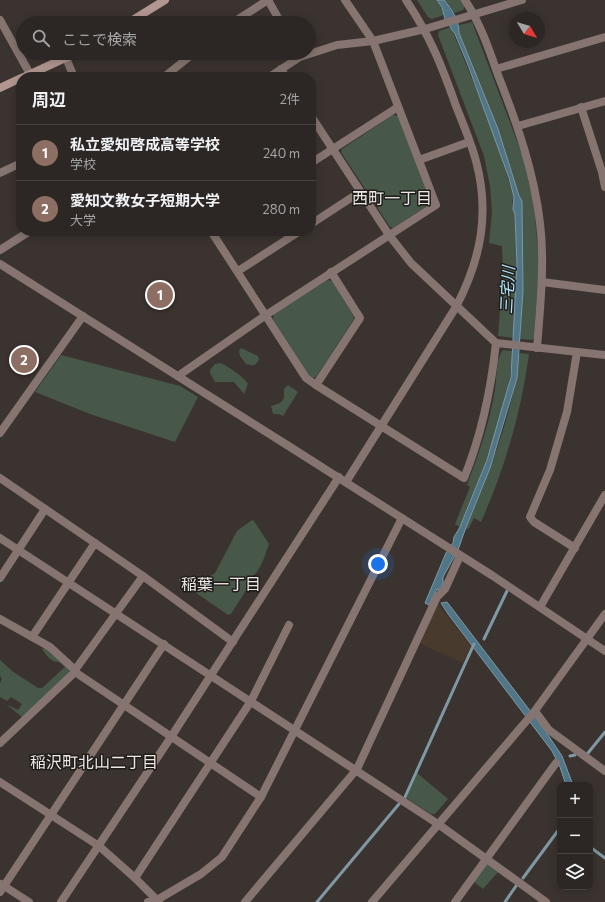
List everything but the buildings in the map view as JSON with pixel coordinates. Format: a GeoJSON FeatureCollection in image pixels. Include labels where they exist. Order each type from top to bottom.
{"type":"FeatureCollection","features":[{"type":"Feature","properties":{"kind":"main road"},"geometry":{"type":"LineString","coordinates":[[139,16],[165,0]]}},
{"type":"Feature","properties":{"kind":"main road"},"geometry":{"type":"LineString","coordinates":[[36,72],[62,60]]}},
{"type":"Feature","properties":{"kind":"main road"},"geometry":{"type":"LineString","coordinates":[[0,88],[16,80]]}},
{"type":"Feature","properties":{"kind":"street"},"geometry":{"type":"LineString","coordinates":[[243,16],[268,0],[277,16]]}},
{"type":"Feature","properties":{"kind":"street"},"geometry":{"type":"LineString","coordinates":[[178,376],[266,315],[436,205],[373,41],[345,0]]}},
{"type":"Feature","properties":{"kind":"street"},"geometry":{"type":"LineString","coordinates":[[61,902],[342,480],[382,426],[456,307],[466,288],[477,261],[483,220],[482,190],[476,160],[442,66],[425,29],[406,0]]}},
{"type":"Feature","properties":{"kind":"street"},"geometry":{"type":"LineString","coordinates":[[465,0],[470,15],[496,69],[526,150],[540,224],[542,282],[533,347]]}},
{"type":"Feature","properties":{"kind":"street"},"geometry":{"type":"LineString","coordinates":[[316,50],[337,45],[373,41],[425,29],[522,0]]}},
{"type":"Feature","properties":{"kind":"street"},"geometry":{"type":"LineString","coordinates":[[0,20],[16,53]]}},
{"type":"Feature","properties":{"kind":"street"},"geometry":{"type":"LineString","coordinates":[[496,69],[605,37]]}},
{"type":"Feature","properties":{"kind":"street"},"geometry":{"type":"LineString","coordinates":[[19,60],[25,72]]}},
{"type":"Feature","properties":{"kind":"street"},"geometry":{"type":"LineString","coordinates":[[67,60],[72,72]]}},
{"type":"Feature","properties":{"kind":"street"},"geometry":{"type":"LineString","coordinates":[[170,72],[185,60]]}},
{"type":"Feature","properties":{"kind":"street"},"geometry":{"type":"LineString","coordinates":[[276,72],[292,60]]}},
{"type":"Feature","properties":{"kind":"street"},"geometry":{"type":"LineString","coordinates":[[518,126],[605,101]]}},
{"type":"Feature","properties":{"kind":"street"},"geometry":{"type":"LineString","coordinates":[[316,159],[398,107]]}},
{"type":"Feature","properties":{"kind":"street"},"geometry":{"type":"LineString","coordinates":[[581,107],[602,172],[605,187]]}},
{"type":"Feature","properties":{"kind":"street"},"geometry":{"type":"LineString","coordinates":[[316,124],[388,235],[411,263],[456,307],[498,343],[605,355]]}},
{"type":"Feature","properties":{"kind":"street"},"geometry":{"type":"LineString","coordinates":[[419,160],[469,142]]}},
{"type":"Feature","properties":{"kind":"street"},"geometry":{"type":"LineString","coordinates":[[0,173],[16,165]]}},
{"type":"Feature","properties":{"kind":"street"},"geometry":{"type":"LineString","coordinates":[[316,221],[360,192]]}},
{"type":"Feature","properties":{"kind":"street"},"geometry":{"type":"LineString","coordinates":[[0,250],[22,236]]}},
{"type":"Feature","properties":{"kind":"street"},"geometry":{"type":"LineString","coordinates":[[214,236],[306,378],[464,478],[483,423],[492,384],[498,343]]}},
{"type":"Feature","properties":{"kind":"street"},"geometry":{"type":"LineString","coordinates":[[238,271],[292,236]]}},
{"type":"Feature","properties":{"kind":"street"},"geometry":{"type":"LineString","coordinates":[[0,264],[402,518],[588,638],[605,652]]}},
{"type":"Feature","properties":{"kind":"street"},"geometry":{"type":"LineString","coordinates":[[316,385],[360,318],[331,272]]}},
{"type":"Feature","properties":{"kind":"street"},"geometry":{"type":"LineString","coordinates":[[542,282],[605,290]]}},
{"type":"Feature","properties":{"kind":"street"},"geometry":{"type":"LineString","coordinates":[[0,433],[83,316]]}},
{"type":"Feature","properties":{"kind":"street"},"geometry":{"type":"LineString","coordinates":[[575,548],[534,522],[530,517],[550,470],[566,412],[577,352]]}},
{"type":"Feature","properties":{"kind":"street"},"geometry":{"type":"LineString","coordinates":[[0,478],[144,576],[233,642]]}},
{"type":"Feature","properties":{"kind":"street"},"geometry":{"type":"LineString","coordinates":[[540,607],[605,494]]}},
{"type":"Feature","properties":{"kind":"street"},"geometry":{"type":"LineString","coordinates":[[0,578],[45,509]]}},
{"type":"Feature","properties":{"kind":"street"},"geometry":{"type":"LineString","coordinates":[[0,782],[99,846],[135,878],[155,901],[202,874],[222,857],[261,797],[402,518]]}},
{"type":"Feature","properties":{"kind":"street"},"geometry":{"type":"LineString","coordinates":[[0,538],[357,770],[487,858],[546,902]]}},
{"type":"Feature","properties":{"kind":"street"},"geometry":{"type":"LineString","coordinates":[[32,637],[95,543]]}},
{"type":"Feature","properties":{"kind":"street"},"geometry":{"type":"LineString","coordinates":[[245,902],[357,770],[437,597],[445,589],[460,556]]}},
{"type":"Feature","properties":{"kind":"street"},"geometry":{"type":"LineString","coordinates":[[0,743],[75,671],[144,576]]}},
{"type":"Feature","properties":{"kind":"street"},"geometry":{"type":"LineString","coordinates":[[372,902],[527,720],[605,614]]}},
{"type":"Feature","properties":{"kind":"street"},"geometry":{"type":"LineString","coordinates":[[0,619],[50,647],[75,671],[123,705],[211,762],[261,797]]}},
{"type":"Feature","properties":{"kind":"street"},"geometry":{"type":"LineString","coordinates":[[135,878],[251,701],[289,626]]}},
{"type":"Feature","properties":{"kind":"street"},"geometry":{"type":"LineString","coordinates":[[29,902],[1,887],[51,815],[164,644]]}},
{"type":"Feature","properties":{"kind":"street"},"geometry":{"type":"LineString","coordinates":[[534,711],[549,730],[605,771]]}},
{"type":"Feature","properties":{"kind":"street"},"geometry":{"type":"LineString","coordinates":[[455,902],[556,763]]}},
{"type":"Feature","properties":{"kind":"shaded area"},"geometry":{"type":"Polygon","coordinates":[[[437,603],[471,646],[463,663],[419,643],[437,603]]]}},
{"type":"Feature","properties":{"kind":"green space"},"geometry":{"type":"Polygon","coordinates":[[[417,0],[437,0],[442,7],[444,15],[432,19],[428,17],[417,0]]]}},
{"type":"Feature","properties":{"kind":"green space"},"geometry":{"type":"Polygon","coordinates":[[[444,0],[461,0],[465,6],[463,10],[454,13],[444,0]]]}},
{"type":"Feature","properties":{"kind":"green space"},"geometry":{"type":"Polygon","coordinates":[[[472,22],[523,157],[534,204],[539,267],[534,338],[532,340],[520,339],[523,291],[522,201],[519,196],[498,129],[459,33],[459,25],[472,22]]]}},
{"type":"Feature","properties":{"kind":"green space"},"geometry":{"type":"Polygon","coordinates":[[[451,27],[492,128],[514,197],[512,202],[515,214],[517,264],[514,338],[498,336],[503,273],[502,246],[489,243],[492,212],[490,186],[484,156],[438,35],[439,31],[451,27]]]}},
{"type":"Feature","properties":{"kind":"green space"},"geometry":{"type":"Polygon","coordinates":[[[393,115],[398,116],[430,201],[428,205],[393,228],[390,227],[341,152],[342,149],[393,115]]]}},
{"type":"Feature","properties":{"kind":"green space"},"geometry":{"type":"Polygon","coordinates":[[[328,280],[332,281],[354,319],[316,377],[313,378],[309,376],[273,319],[274,314],[328,280]]]}},
{"type":"Feature","properties":{"kind":"green space"},"geometry":{"type":"Polygon","coordinates":[[[241,348],[258,356],[259,360],[252,365],[246,364],[240,356],[239,351],[241,348]]]}},
{"type":"Feature","properties":{"kind":"green space"},"geometry":{"type":"Polygon","coordinates":[[[503,350],[513,351],[506,397],[486,463],[460,527],[455,524],[470,487],[467,485],[487,425],[493,401],[499,358],[503,350]]]}},
{"type":"Feature","properties":{"kind":"green space"},"geometry":{"type":"Polygon","coordinates":[[[519,353],[529,354],[522,398],[505,461],[481,522],[474,518],[469,528],[465,530],[491,465],[506,421],[512,399],[519,353]]]}},
{"type":"Feature","properties":{"kind":"green space"},"geometry":{"type":"Polygon","coordinates":[[[61,355],[180,386],[198,397],[175,442],[90,414],[35,392],[61,355]]]}},
{"type":"Feature","properties":{"kind":"green space"},"geometry":{"type":"Polygon","coordinates":[[[221,363],[240,375],[246,381],[248,384],[244,394],[234,382],[215,382],[210,370],[215,364],[221,363]]]}},
{"type":"Feature","properties":{"kind":"green space"},"geometry":{"type":"Polygon","coordinates":[[[288,385],[298,392],[283,416],[273,414],[271,406],[280,403],[284,398],[284,389],[288,385]]]}},
{"type":"Feature","properties":{"kind":"green space"},"geometry":{"type":"Polygon","coordinates":[[[252,520],[269,544],[264,559],[255,574],[246,580],[250,584],[231,614],[228,615],[179,581],[179,579],[188,578],[201,582],[215,573],[237,531],[252,520]]]}},
{"type":"Feature","properties":{"kind":"green space"},"geometry":{"type":"Polygon","coordinates":[[[44,648],[49,650],[69,669],[70,674],[22,717],[6,704],[18,710],[22,704],[11,697],[7,701],[0,697],[0,683],[2,679],[0,676],[0,660],[12,671],[38,688],[42,688],[65,667],[59,662],[49,658],[42,649],[44,648]]]}},
{"type":"Feature","properties":{"kind":"green space"},"geometry":{"type":"Polygon","coordinates":[[[417,773],[448,799],[435,814],[431,814],[406,798],[417,773]]]}},
{"type":"Feature","properties":{"kind":"green space"},"geometry":{"type":"Polygon","coordinates":[[[485,865],[488,865],[498,872],[483,889],[473,881],[485,865]]]}},
{"type":"Feature","properties":{"kind":"water"},"geometry":{"type":"Polygon","coordinates":[[[437,0],[444,0],[456,19],[459,33],[498,129],[519,196],[522,201],[523,291],[517,378],[490,468],[458,550],[443,577],[443,584],[438,590],[437,589],[429,605],[425,603],[446,553],[453,543],[454,537],[460,527],[487,460],[511,377],[517,264],[515,214],[513,209],[514,197],[509,178],[468,65],[455,34],[445,19],[442,7],[437,0]]]}},
{"type":"Feature","properties":{"kind":"water"},"geometry":{"type":"Polygon","coordinates":[[[447,602],[544,729],[562,756],[572,782],[565,782],[552,751],[441,603],[447,602]]]}},
{"type":"Feature","properties":{"kind":"waterway"},"geometry":{"type":"LineString","coordinates":[[484,639],[507,591]]}},
{"type":"Feature","properties":{"kind":"waterway"},"geometry":{"type":"LineString","coordinates":[[405,797],[474,644]]}},
{"type":"Feature","properties":{"kind":"waterway"},"geometry":{"type":"LineString","coordinates":[[588,753],[605,732]]}},
{"type":"Feature","properties":{"kind":"waterway"},"geometry":{"type":"LineString","coordinates":[[570,756],[575,755]]}},
{"type":"Feature","properties":{"kind":"waterway"},"geometry":{"type":"LineString","coordinates":[[317,902],[399,804]]}},
{"type":"Feature","properties":{"kind":"waterway"},"geometry":{"type":"LineString","coordinates":[[523,878],[557,832]]}},
{"type":"Feature","properties":{"kind":"waterway"},"geometry":{"type":"LineString","coordinates":[[593,849],[605,858]]}},
{"type":"Feature","properties":{"kind":"waterway"},"geometry":{"type":"LineString","coordinates":[[505,902],[516,886]]}},
{"type":"Feature","properties":{"kind":"place","name":"私立愛知啓成高等学校"},"geometry":{"type":"Point","coordinates":[160,295]}},
{"type":"Feature","properties":{"kind":"place","name":"愛知文教女子短期大学"},"geometry":{"type":"Point","coordinates":[24,360]}},
{"type":"Feature","properties":{"kind":"district","name":"西町一丁目"},"geometry":{"type":"Point","coordinates":[392,198]}},
{"type":"Feature","properties":{"kind":"district","name":"稲葉一丁目"},"geometry":{"type":"Point","coordinates":[221,584]}},
{"type":"Feature","properties":{"kind":"district","name":"稲沢町北山二丁目"},"geometry":{"type":"Point","coordinates":[94,762]}},
{"type":"Feature","properties":{"kind":"water label","name":"三宅川"},"geometry":{"type":"Point","coordinates":[507,290]}}]}
